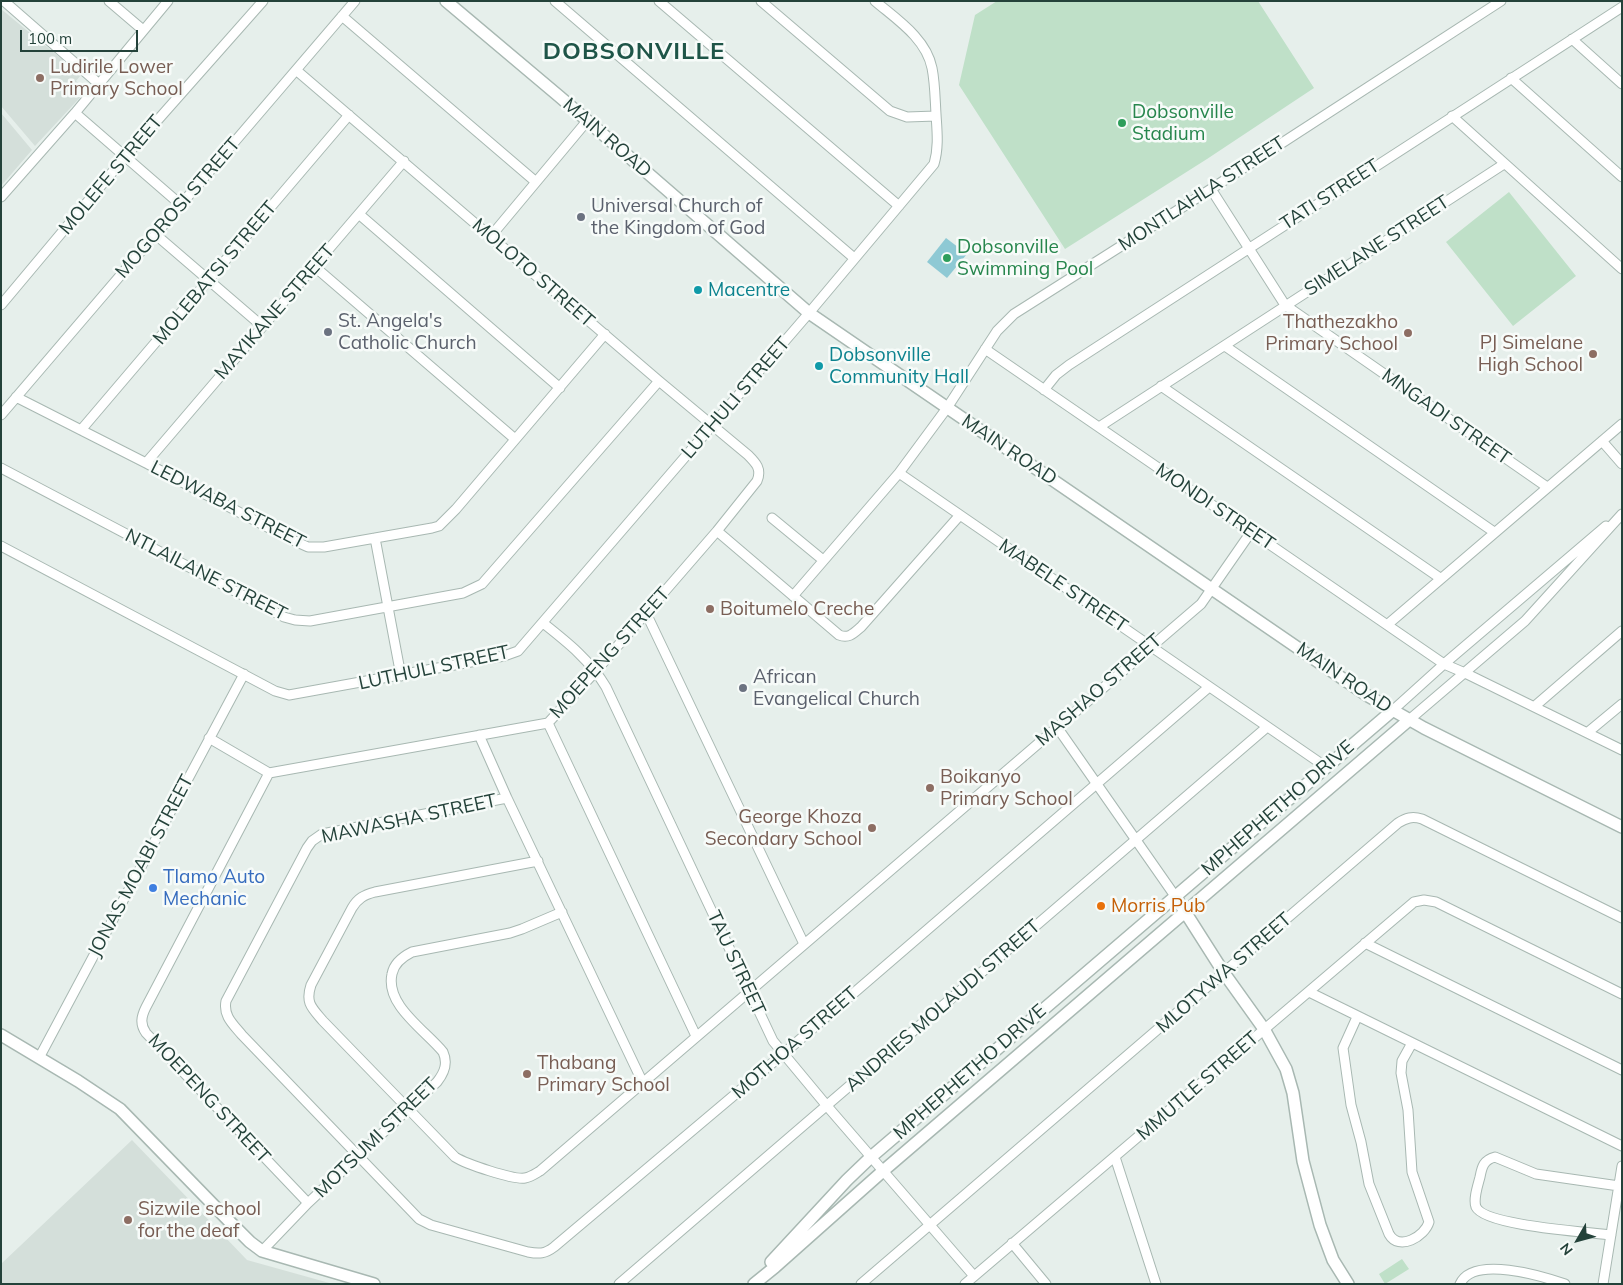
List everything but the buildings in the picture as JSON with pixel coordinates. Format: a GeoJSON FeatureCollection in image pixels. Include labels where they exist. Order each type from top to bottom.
{"type":"FeatureCollection","features":[{"type":"Feature","properties":{"kind":"street"},"geometry":{"type":"LineString","coordinates":[[4,1],[99,84]]}},
{"type":"Feature","properties":{"kind":"street"},"geometry":{"type":"LineString","coordinates":[[109,1],[144,30]]}},
{"type":"Feature","properties":{"kind":"street"},"geometry":{"type":"LineString","coordinates":[[1,197],[74,114],[168,1]]}},
{"type":"Feature","properties":{"kind":"street","name":"MOLEFE STREET"},"geometry":{"type":"LineString","coordinates":[[1,305],[125,157],[263,1]]}},
{"type":"Feature","properties":{"kind":"street","name":"MOGOROSI STREET"},"geometry":{"type":"LineString","coordinates":[[1,415],[355,1]]}},
{"type":"Feature","properties":{"kind":"street","name":"MAIN ROAD"},"geometry":{"type":"LineString","coordinates":[[446,1],[809,313],[1392,711],[1622,827]]}},
{"type":"Feature","properties":{"kind":"street"},"geometry":{"type":"LineString","coordinates":[[555,1],[854,258]]}},
{"type":"Feature","properties":{"kind":"street"},"geometry":{"type":"LineString","coordinates":[[659,1],[899,206]]}},
{"type":"Feature","properties":{"kind":"street"},"geometry":{"type":"LineString","coordinates":[[761,1],[890,111],[907,117],[936,116]]}},
{"type":"Feature","properties":{"kind":"street","name":"LUTHULI STREET"},"geometry":{"type":"LineString","coordinates":[[1,546],[244,674],[289,695],[401,676],[512,654],[524,645],[543,623],[934,164],[938,140],[932,66],[926,51],[918,40],[875,1]]}},
{"type":"Feature","properties":{"kind":"street","name":"MONTLAHLA STREET"},"geometry":{"type":"LineString","coordinates":[[793,596],[899,473],[947,408],[1006,320],[1021,308],[1211,189],[1501,1]]}},
{"type":"Feature","properties":{"kind":"street","name":"TATI STREET"},"geometry":{"type":"LineString","coordinates":[[1044,390],[1060,371],[1622,7]]}},
{"type":"Feature","properties":{"kind":"street"},"geometry":{"type":"LineString","coordinates":[[342,16],[536,182]]}},
{"type":"Feature","properties":{"kind":"street"},"geometry":{"type":"LineString","coordinates":[[1572,39],[1622,84]]}},
{"type":"Feature","properties":{"kind":"street","name":"MOLOTO STREET"},"geometry":{"type":"LineString","coordinates":[[296,70],[748,455],[757,464],[759,470],[757,481]]}},
{"type":"Feature","properties":{"kind":"street"},"geometry":{"type":"LineString","coordinates":[[1511,78],[1622,177]]}},
{"type":"Feature","properties":{"kind":"street"},"geometry":{"type":"LineString","coordinates":[[74,114],[181,205]]}},
{"type":"Feature","properties":{"kind":"street","name":"MOLEBATSI STREET"},"geometry":{"type":"LineString","coordinates":[[81,430],[349,115]]}},
{"type":"Feature","properties":{"kind":"street"},"geometry":{"type":"LineString","coordinates":[[1452,116],[1622,270]]}},
{"type":"Feature","properties":{"kind":"street"},"geometry":{"type":"LineString","coordinates":[[491,236],[587,121]]}},
{"type":"Feature","properties":{"kind":"street","name":"MAYIKANE STREET"},"geometry":{"type":"LineString","coordinates":[[146,463],[404,162]]}},
{"type":"Feature","properties":{"kind":"street","name":"SIMELANE STREET"},"geometry":{"type":"LineString","coordinates":[[1099,427],[1504,164]]}},
{"type":"Feature","properties":{"kind":"street","name":"MNGADI STREET"},"geometry":{"type":"LineString","coordinates":[[1211,189],[1285,305],[1547,487]]}},
{"type":"Feature","properties":{"kind":"street"},"geometry":{"type":"LineString","coordinates":[[360,215],[560,388]]}},
{"type":"Feature","properties":{"kind":"street"},"geometry":{"type":"LineString","coordinates":[[155,234],[262,326]]}},
{"type":"Feature","properties":{"kind":"street"},"geometry":{"type":"LineString","coordinates":[[315,267],[515,439]]}},
{"type":"Feature","properties":{"kind":"street","name":"LEDWABA STREET"},"geometry":{"type":"LineString","coordinates":[[16,397],[302,545],[315,548],[440,526],[605,334]]}},
{"type":"Feature","properties":{"kind":"street"},"geometry":{"type":"LineString","coordinates":[[1225,346],[1494,532]]}},
{"type":"Feature","properties":{"kind":"street","name":"MONDI STREET"},"geometry":{"type":"LineString","coordinates":[[985,349],[1444,664],[1466,672],[1622,750]]}},
{"type":"Feature","properties":{"kind":"street","name":"NTLAILANE STREET"},"geometry":{"type":"LineString","coordinates":[[1,468],[284,617],[310,621],[463,593],[482,584],[659,380]]}},
{"type":"Feature","properties":{"kind":"street"},"geometry":{"type":"LineString","coordinates":[[1161,386],[1440,578]]}},
{"type":"Feature","properties":{"kind":"street"},"geometry":{"type":"LineString","coordinates":[[1387,625],[1622,424]]}},
{"type":"Feature","properties":{"kind":"street"},"geometry":{"type":"LineString","coordinates":[[1602,441],[1622,464]]}},
{"type":"Feature","properties":{"kind":"street","name":"MABELE STREET"},"geometry":{"type":"LineString","coordinates":[[899,473],[1326,767]]}},
{"type":"Feature","properties":{"kind":"street","name":"MOEPENG STREET"},"geometry":{"type":"LineString","coordinates":[[308,1203],[146,1034],[141,1022],[146,1008],[269,773],[548,723],[646,614],[757,481]]}},
{"type":"Feature","properties":{"kind":"street","name":"MPHEPHETHO DRIVE"},"geometry":{"type":"LineString","coordinates":[[753,1284],[1525,621],[1622,514]]}},
{"type":"Feature","properties":{"kind":"street"},"geometry":{"type":"LineString","coordinates":[[717,531],[843,637],[853,634],[960,515]]}},
{"type":"Feature","properties":{"kind":"street"},"geometry":{"type":"LineString","coordinates":[[772,518],[823,560]]}},
{"type":"Feature","properties":{"kind":"street","name":"MPHEPHETHO DRIVE"},"geometry":{"type":"LineString","coordinates":[[753,1284],[825,1203],[871,1157],[1392,711],[1599,531],[1612,523]]}},
{"type":"Feature","properties":{"kind":"street","name":"MASHAO STREET"},"geometry":{"type":"LineString","coordinates":[[538,861],[368,894],[356,901],[311,985],[308,998],[309,1003],[323,1021],[445,1147],[461,1161],[518,1178],[525,1178],[540,1171],[642,1081],[750,992],[1150,645],[1201,604],[1251,532]]}},
{"type":"Feature","properties":{"kind":"street"},"geometry":{"type":"LineString","coordinates":[[375,538],[401,676]]}},
{"type":"Feature","properties":{"kind":"street"},"geometry":{"type":"LineString","coordinates":[[646,614],[804,944]]}},
{"type":"Feature","properties":{"kind":"street","name":"TAU STREET"},"geometry":{"type":"LineString","coordinates":[[543,623],[567,641],[596,671],[606,687],[769,1033],[783,1054],[974,1276]]}},
{"type":"Feature","properties":{"kind":"street"},"geometry":{"type":"LineString","coordinates":[[1534,706],[1622,632]]}},
{"type":"Feature","properties":{"kind":"street","name":"JONAS MOABI STREET"},"geometry":{"type":"LineString","coordinates":[[39,1058],[208,738],[244,674]]}},
{"type":"Feature","properties":{"kind":"street","name":"MOTHOA STREET"},"geometry":{"type":"LineString","coordinates":[[358,1156],[424,1222],[528,1252],[545,1253],[783,1054],[1209,686]]}},
{"type":"Feature","properties":{"kind":"street"},"geometry":{"type":"LineString","coordinates":[[1588,733],[1622,704]]}},
{"type":"Feature","properties":{"kind":"street"},"geometry":{"type":"LineString","coordinates":[[548,723],[696,1036]]}},
{"type":"Feature","properties":{"kind":"street"},"geometry":{"type":"LineString","coordinates":[[1057,727],[1186,912],[1224,973],[1264,1028],[1281,1058],[1290,1081],[1303,1161],[1320,1225],[1333,1260],[1348,1284]]}},
{"type":"Feature","properties":{"kind":"street","name":"ANDRIES MOLAUDI STREET"},"geometry":{"type":"LineString","coordinates":[[619,1284],[1267,727]]}},
{"type":"Feature","properties":{"kind":"street"},"geometry":{"type":"LineString","coordinates":[[479,735],[507,798],[642,1081]]}},
{"type":"Feature","properties":{"kind":"street"},"geometry":{"type":"LineString","coordinates":[[208,738],[269,773]]}},
{"type":"Feature","properties":{"kind":"street","name":"MAWASHA STREET"},"geometry":{"type":"LineString","coordinates":[[358,1156],[231,1022],[226,1016],[226,1001],[307,848],[317,836],[507,798]]}},
{"type":"Feature","properties":{"kind":"street","name":"MLOTYWA STREET"},"geometry":{"type":"LineString","coordinates":[[861,1284],[1398,824],[1412,817],[1430,823],[1622,918]]}},
{"type":"Feature","properties":{"kind":"street","name":"MMUTLE STREET"},"geometry":{"type":"LineString","coordinates":[[965,1284],[1414,902],[1424,900],[1436,902],[1622,994]]}},
{"type":"Feature","properties":{"kind":"street","name":"MOTSUMI STREET"},"geometry":{"type":"LineString","coordinates":[[262,1251],[308,1203],[444,1074],[446,1058],[438,1046],[395,1000],[390,988],[392,970],[396,963],[402,957],[412,952],[516,931],[562,912]]}},
{"type":"Feature","properties":{"kind":"street"},"geometry":{"type":"LineString","coordinates":[[1365,943],[1622,1070]]}},
{"type":"Feature","properties":{"kind":"street"},"geometry":{"type":"LineString","coordinates":[[1309,992],[1622,1146]]}},
{"type":"Feature","properties":{"kind":"street"},"geometry":{"type":"LineString","coordinates":[[1357,1017],[1343,1048],[1351,1105],[1361,1142],[1369,1184],[1389,1234],[1394,1241],[1400,1243],[1410,1240],[1425,1230],[1429,1222],[1412,1172],[1408,1110],[1401,1073],[1402,1061],[1412,1042]]}},
{"type":"Feature","properties":{"kind":"street"},"geometry":{"type":"LineString","coordinates":[[1,1035],[120,1109],[228,1221],[262,1251],[374,1284]]}},
{"type":"Feature","properties":{"kind":"street"},"geometry":{"type":"LineString","coordinates":[[1114,1157],[1156,1284]]}},
{"type":"Feature","properties":{"kind":"street"},"geometry":{"type":"LineString","coordinates":[[1611,1235],[1509,1222],[1481,1212],[1476,1206],[1476,1198],[1482,1166],[1495,1157],[1536,1174],[1619,1186]]}},
{"type":"Feature","properties":{"kind":"street"},"geometry":{"type":"LineString","coordinates":[[1603,1284],[1622,1166]]}},
{"type":"Feature","properties":{"kind":"street"},"geometry":{"type":"LineString","coordinates":[[1012,1243],[1046,1284]]}},
{"type":"Feature","properties":{"kind":"street"},"geometry":{"type":"LineString","coordinates":[[1460,1284],[1464,1277],[1471,1272],[1505,1270],[1540,1275],[1565,1284]]}},
{"type":"Feature","properties":{"kind":"shaded area","name":"Ludirile Lower Primary School"},"geometry":{"type":"Polygon","coordinates":[[[1,9],[81,75],[76,81],[87,90],[35,146],[1,106],[1,9]]]}},
{"type":"Feature","properties":{"kind":"shaded area"},"geometry":{"type":"Polygon","coordinates":[[[1,113],[32,150],[1,186],[1,113]]]}},
{"type":"Feature","properties":{"kind":"shaded area","name":"Sizwile school for the deaf"},"geometry":{"type":"Polygon","coordinates":[[[132,1140],[247,1260],[333,1284],[1,1284],[1,1264],[132,1140]]]}},
{"type":"Feature","properties":{"kind":"green space","name":"Dobsonville Stadium"},"geometry":{"type":"Polygon","coordinates":[[[997,1],[1258,1],[1314,88],[1207,159],[1065,249],[959,85],[975,15],[997,1]]]}},
{"type":"Feature","properties":{"kind":"green space"},"geometry":{"type":"Polygon","coordinates":[[[1509,192],[1576,276],[1513,326],[1446,242],[1509,192]]]}},
{"type":"Feature","properties":{"kind":"green space"},"geometry":{"type":"Polygon","coordinates":[[[1402,1259],[1409,1269],[1385,1284],[1379,1274],[1402,1259]]]}},
{"type":"Feature","properties":{"kind":"water","name":"Dobsonville Swimming Pool"},"geometry":{"type":"Polygon","coordinates":[[[946,238],[967,254],[947,278],[927,262],[946,238]]]}},
{"type":"Feature","properties":{"kind":"place","name":"Ludirile Lower Primary School"},"geometry":{"type":"Point","coordinates":[40,78]}},
{"type":"Feature","properties":{"kind":"place","name":"Dobsonville Stadium"},"geometry":{"type":"Point","coordinates":[1122,123]}},
{"type":"Feature","properties":{"kind":"place","name":"Universal Church of the Kingdom of God"},"geometry":{"type":"Point","coordinates":[581,217]}},
{"type":"Feature","properties":{"kind":"place","name":"Dobsonville Swimming Pool"},"geometry":{"type":"Point","coordinates":[947,258]}},
{"type":"Feature","properties":{"kind":"place","name":"Macentre"},"geometry":{"type":"Point","coordinates":[698,290]}},
{"type":"Feature","properties":{"kind":"place","name":"St. Angela's Catholic Church"},"geometry":{"type":"Point","coordinates":[328,332]}},
{"type":"Feature","properties":{"kind":"place","name":"Thathezakho Primary School"},"geometry":{"type":"Point","coordinates":[1408,333]}},
{"type":"Feature","properties":{"kind":"place","name":"PJ Simelane High School"},"geometry":{"type":"Point","coordinates":[1593,354]}},
{"type":"Feature","properties":{"kind":"place","name":"Dobsonville Community Hall"},"geometry":{"type":"Point","coordinates":[819,366]}},
{"type":"Feature","properties":{"kind":"place","name":"Boitumelo Creche"},"geometry":{"type":"Point","coordinates":[710,609]}},
{"type":"Feature","properties":{"kind":"place","name":"African Evangelical Church"},"geometry":{"type":"Point","coordinates":[743,688]}},
{"type":"Feature","properties":{"kind":"place","name":"Boikanyo Primary School"},"geometry":{"type":"Point","coordinates":[930,788]}},
{"type":"Feature","properties":{"kind":"place","name":"George Khoza Secondary School"},"geometry":{"type":"Point","coordinates":[872,828]}},
{"type":"Feature","properties":{"kind":"place","name":"Tlamo Auto Mechanic"},"geometry":{"type":"Point","coordinates":[153,888]}},
{"type":"Feature","properties":{"kind":"place","name":"Morris Pub"},"geometry":{"type":"Point","coordinates":[1101,906]}},
{"type":"Feature","properties":{"kind":"place","name":"Thabang Primary School"},"geometry":{"type":"Point","coordinates":[527,1074]}},
{"type":"Feature","properties":{"kind":"place","name":"Sizwile school for the deaf"},"geometry":{"type":"Point","coordinates":[128,1220]}},
{"type":"Feature","properties":{"kind":"district","name":"DOBSONVILLE"},"geometry":{"type":"Point","coordinates":[634,52]}}]}
